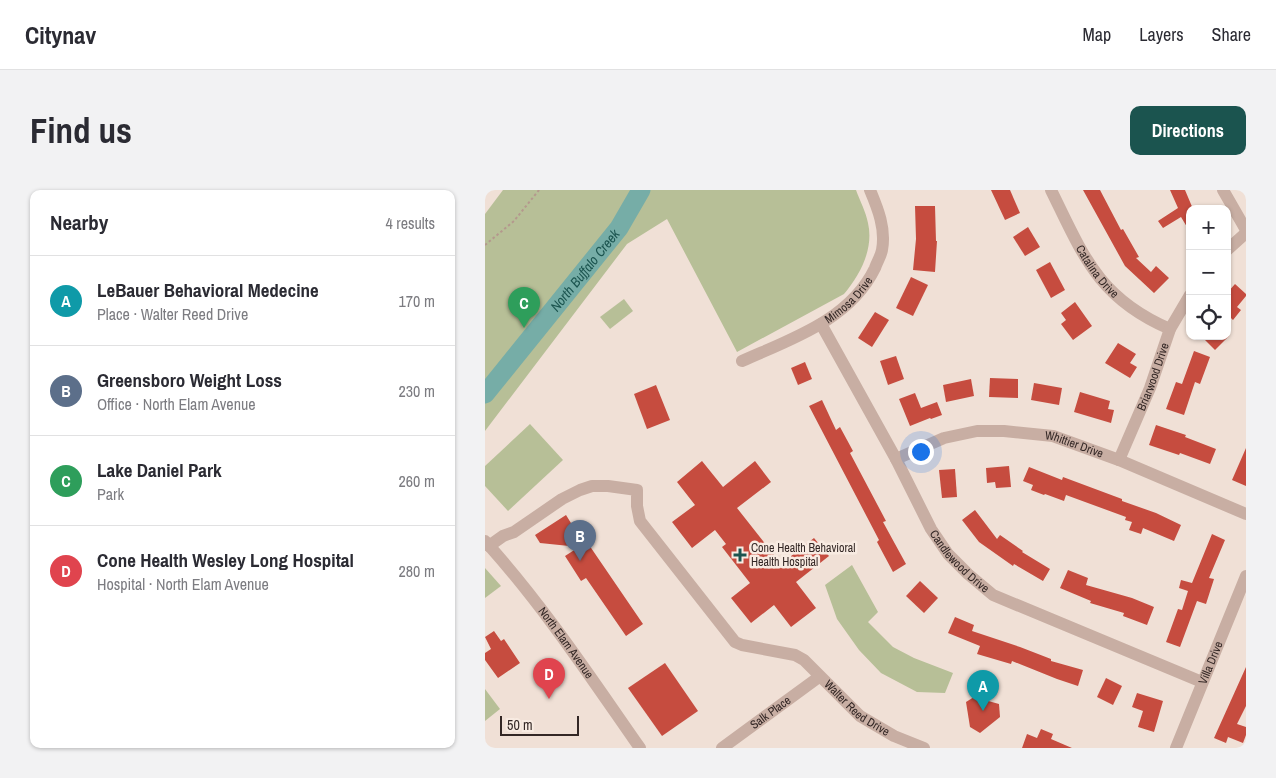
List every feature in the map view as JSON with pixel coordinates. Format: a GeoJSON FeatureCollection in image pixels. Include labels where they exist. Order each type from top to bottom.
{"type":"FeatureCollection","features":[{"type":"Feature","properties":{"kind":"street","name":"Mimosa Drive"},"geometry":{"type":"LineString","coordinates":[[742,362],[821,324],[843,309],[857,295],[871,276],[882,251],[882,225],[870,190]]}},
{"type":"Feature","properties":{"kind":"street","name":"Catalina Drive"},"geometry":{"type":"LineString","coordinates":[[1051,190],[1077,243],[1096,275],[1117,298],[1137,313],[1170,329]]}},
{"type":"Feature","properties":{"kind":"street"},"geometry":{"type":"LineString","coordinates":[[1223,190],[1246,232],[1231,246]]}},
{"type":"Feature","properties":{"kind":"street","name":"Briarwood Drive"},"geometry":{"type":"LineString","coordinates":[[1119,460],[1150,388],[1170,329],[1186,302]]}},
{"type":"Feature","properties":{"kind":"street","name":"Candlewood Drive"},"geometry":{"type":"LineString","coordinates":[[821,324],[896,459],[931,528],[948,554],[968,574],[993,595],[1203,682]]}},
{"type":"Feature","properties":{"kind":"street","name":"Whittier Drive"},"geometry":{"type":"LineString","coordinates":[[896,459],[944,438],[977,431],[1053,436],[1119,460],[1246,514]]}},
{"type":"Feature","properties":{"kind":"street","name":"Walter Reed Drive"},"geometry":{"type":"LineString","coordinates":[[487,543],[514,532],[563,499],[580,490],[592,486],[637,490],[637,506],[640,521],[735,642],[795,655],[808,663],[819,677],[860,716],[892,742],[924,748]]}},
{"type":"Feature","properties":{"kind":"street","name":"North Elam Avenue"},"geometry":{"type":"LineString","coordinates":[[487,543],[526,589],[640,748]]}},
{"type":"Feature","properties":{"kind":"street","name":"Villa Drive"},"geometry":{"type":"LineString","coordinates":[[1176,748],[1246,576]]}},
{"type":"Feature","properties":{"kind":"street","name":"Salk Place"},"geometry":{"type":"LineString","coordinates":[[722,748],[819,677]]}},
{"type":"Feature","properties":{"kind":"path"},"geometry":{"type":"LineString","coordinates":[[485,245],[514,220],[539,190]]}},
{"type":"Feature","properties":{"kind":"green space"},"geometry":{"type":"Polygon","coordinates":[[[503,190],[856,190],[867,219],[869,242],[860,270],[844,294],[737,352],[667,219],[627,244],[485,431],[485,214],[503,190]]]}},
{"type":"Feature","properties":{"kind":"green space"},"geometry":{"type":"Polygon","coordinates":[[[624,299],[633,311],[610,329],[600,317],[624,299]]]}},
{"type":"Feature","properties":{"kind":"green space"},"geometry":{"type":"Polygon","coordinates":[[[530,424],[563,460],[508,511],[485,486],[485,466],[530,424]]]}},
{"type":"Feature","properties":{"kind":"green space"},"geometry":{"type":"Polygon","coordinates":[[[852,565],[878,612],[868,622],[893,647],[914,658],[953,673],[945,693],[917,692],[881,673],[859,650],[837,619],[825,585],[852,565]]]}},
{"type":"Feature","properties":{"kind":"green space"},"geometry":{"type":"Polygon","coordinates":[[[485,568],[501,586],[485,598],[485,568]]]}},
{"type":"Feature","properties":{"kind":"green space"},"geometry":{"type":"Polygon","coordinates":[[[485,689],[500,709],[485,721],[485,689]]]}},
{"type":"Feature","properties":{"kind":"building"},"geometry":{"type":"Polygon","coordinates":[[[991,190],[1010,190],[1020,213],[1005,220],[991,190]]]}},
{"type":"Feature","properties":{"kind":"building"},"geometry":{"type":"Polygon","coordinates":[[[1083,190],[1100,190],[1121,230],[1123,229],[1139,257],[1136,258],[1151,272],[1156,266],[1169,278],[1154,293],[1125,266],[1083,190]]]}},
{"type":"Feature","properties":{"kind":"building"},"geometry":{"type":"Polygon","coordinates":[[[1170,190],[1185,190],[1191,205],[1186,205],[1186,225],[1181,217],[1163,228],[1158,221],[1178,208],[1170,190]]]}},
{"type":"Feature","properties":{"kind":"building"},"geometry":{"type":"Polygon","coordinates":[[[915,206],[935,206],[937,241],[935,272],[913,270],[916,239],[915,206]]]}},
{"type":"Feature","properties":{"kind":"building"},"geometry":{"type":"Polygon","coordinates":[[[1028,227],[1040,247],[1025,256],[1013,237],[1028,227]]]}},
{"type":"Feature","properties":{"kind":"building"},"geometry":{"type":"Polygon","coordinates":[[[1050,262],[1065,290],[1051,298],[1036,270],[1050,262]]]}},
{"type":"Feature","properties":{"kind":"building"},"geometry":{"type":"Polygon","coordinates":[[[911,277],[928,285],[913,316],[896,308],[911,277]]]}},
{"type":"Feature","properties":{"kind":"building"},"geometry":{"type":"Polygon","coordinates":[[[1235,284],[1246,294],[1237,307],[1241,310],[1233,320],[1231,318],[1231,288],[1235,284]]]}},
{"type":"Feature","properties":{"kind":"building"},"geometry":{"type":"Polygon","coordinates":[[[1075,302],[1092,326],[1073,340],[1061,324],[1066,320],[1061,313],[1075,302]]]}},
{"type":"Feature","properties":{"kind":"building"},"geometry":{"type":"Polygon","coordinates":[[[875,312],[889,320],[872,347],[858,338],[875,312]]]}},
{"type":"Feature","properties":{"kind":"building"},"geometry":{"type":"Polygon","coordinates":[[[1205,340],[1225,340],[1215,350],[1205,340]]]}},
{"type":"Feature","properties":{"kind":"building"},"geometry":{"type":"Polygon","coordinates":[[[1118,343],[1136,354],[1130,363],[1137,367],[1130,378],[1105,363],[1118,343]]]}},
{"type":"Feature","properties":{"kind":"building"},"geometry":{"type":"Polygon","coordinates":[[[1194,351],[1210,357],[1200,384],[1195,382],[1184,415],[1166,409],[1176,382],[1182,384],[1194,351]]]}},
{"type":"Feature","properties":{"kind":"building"},"geometry":{"type":"Polygon","coordinates":[[[896,356],[904,379],[888,385],[880,361],[896,356]]]}},
{"type":"Feature","properties":{"kind":"building"},"geometry":{"type":"Polygon","coordinates":[[[805,362],[812,379],[798,385],[791,368],[805,362]]]}},
{"type":"Feature","properties":{"kind":"building"},"geometry":{"type":"Polygon","coordinates":[[[990,378],[1018,379],[1018,398],[989,397],[990,378]]]}},
{"type":"Feature","properties":{"kind":"building"},"geometry":{"type":"Polygon","coordinates":[[[971,379],[974,396],[946,402],[943,385],[971,379]]]}},
{"type":"Feature","properties":{"kind":"building"},"geometry":{"type":"Polygon","coordinates":[[[1034,383],[1062,388],[1059,405],[1031,400],[1034,383]]]}},
{"type":"Feature","properties":{"kind":"building"},"geometry":{"type":"Polygon","coordinates":[[[656,385],[670,420],[647,429],[634,394],[656,385]]]}},
{"type":"Feature","properties":{"kind":"building"},"geometry":{"type":"Polygon","coordinates":[[[1080,392],[1110,401],[1108,409],[1114,410],[1111,423],[1074,412],[1080,392]]]}},
{"type":"Feature","properties":{"kind":"building"},"geometry":{"type":"Polygon","coordinates":[[[915,393],[921,408],[937,402],[942,415],[910,426],[899,399],[915,393]]]}},
{"type":"Feature","properties":{"kind":"building"},"geometry":{"type":"Polygon","coordinates":[[[822,400],[836,430],[840,427],[853,451],[850,453],[886,521],[883,522],[906,564],[893,572],[877,542],[879,540],[809,406],[822,400]]]}},
{"type":"Feature","properties":{"kind":"building"},"geometry":{"type":"Polygon","coordinates":[[[1156,425],[1186,435],[1185,437],[1216,449],[1210,464],[1180,453],[1179,455],[1149,445],[1156,425]]]}},
{"type":"Feature","properties":{"kind":"building"},"geometry":{"type":"Polygon","coordinates":[[[1246,448],[1246,486],[1232,480],[1246,448]]]}},
{"type":"Feature","properties":{"kind":"building"},"geometry":{"type":"Polygon","coordinates":[[[702,461],[723,487],[755,461],[771,482],[737,508],[781,564],[814,538],[829,556],[796,582],[816,608],[791,627],[774,605],[751,623],[731,598],[750,583],[722,547],[726,544],[715,530],[692,548],[672,522],[695,505],[677,482],[702,461]]]}},
{"type":"Feature","properties":{"kind":"building"},"geometry":{"type":"Polygon","coordinates":[[[1009,466],[1011,487],[996,488],[995,482],[987,483],[986,468],[1009,466]]]}},
{"type":"Feature","properties":{"kind":"building"},"geometry":{"type":"Polygon","coordinates":[[[1029,467],[1062,480],[1063,477],[1122,499],[1122,501],[1156,513],[1181,525],[1174,541],[1143,528],[1141,534],[1129,530],[1132,522],[1125,520],[1126,517],[1066,495],[1064,501],[1031,490],[1033,485],[1023,481],[1029,467]]]}},
{"type":"Feature","properties":{"kind":"building"},"geometry":{"type":"Polygon","coordinates":[[[955,469],[957,497],[942,498],[939,470],[955,469]]]}},
{"type":"Feature","properties":{"kind":"building"},"geometry":{"type":"Polygon","coordinates":[[[975,510],[997,539],[1000,535],[1022,552],[1050,569],[1043,581],[1014,564],[1013,566],[979,542],[962,520],[975,510]]]}},
{"type":"Feature","properties":{"kind":"building"},"geometry":{"type":"Polygon","coordinates":[[[566,515],[584,544],[587,542],[643,624],[626,636],[586,578],[581,581],[565,556],[579,547],[540,543],[535,535],[566,515]]]}},
{"type":"Feature","properties":{"kind":"building"},"geometry":{"type":"Polygon","coordinates":[[[1212,534],[1225,540],[1209,578],[1214,579],[1206,604],[1197,601],[1180,647],[1166,642],[1178,609],[1182,610],[1188,591],[1179,588],[1181,580],[1192,583],[1212,534]]]}},
{"type":"Feature","properties":{"kind":"building"},"geometry":{"type":"Polygon","coordinates":[[[1068,570],[1088,578],[1086,585],[1132,598],[1154,607],[1147,625],[1123,616],[1124,613],[1090,603],[1091,601],[1060,588],[1068,570]]]}},
{"type":"Feature","properties":{"kind":"building"},"geometry":{"type":"Polygon","coordinates":[[[920,581],[938,598],[924,613],[906,596],[920,581]]]}},
{"type":"Feature","properties":{"kind":"building"},"geometry":{"type":"Polygon","coordinates":[[[955,617],[974,625],[972,631],[1020,647],[1051,659],[1051,661],[1083,670],[1078,686],[1012,661],[1011,664],[977,654],[980,646],[948,633],[955,617]]]}},
{"type":"Feature","properties":{"kind":"building"},"geometry":{"type":"Polygon","coordinates":[[[494,631],[501,641],[504,639],[520,663],[498,678],[485,660],[485,653],[491,649],[485,637],[494,631]]]}},
{"type":"Feature","properties":{"kind":"building"},"geometry":{"type":"Polygon","coordinates":[[[665,663],[698,711],[662,736],[628,688],[665,663]]]}},
{"type":"Feature","properties":{"kind":"building"},"geometry":{"type":"Polygon","coordinates":[[[1246,667],[1246,706],[1237,724],[1246,727],[1246,735],[1243,743],[1228,737],[1226,743],[1214,738],[1246,667]]]}},
{"type":"Feature","properties":{"kind":"building"},"geometry":{"type":"Polygon","coordinates":[[[1106,678],[1122,686],[1113,705],[1097,697],[1106,678]]]}},
{"type":"Feature","properties":{"kind":"building"},"geometry":{"type":"Polygon","coordinates":[[[1137,693],[1163,701],[1154,732],[1138,727],[1143,711],[1132,707],[1137,693]]]}},
{"type":"Feature","properties":{"kind":"building"},"geometry":{"type":"Polygon","coordinates":[[[974,697],[999,704],[1000,717],[980,733],[970,727],[966,702],[974,697]]]}},
{"type":"Feature","properties":{"kind":"building"},"geometry":{"type":"Polygon","coordinates":[[[1041,729],[1053,734],[1051,739],[1072,748],[1022,748],[1027,734],[1037,738],[1041,729]]]}},
{"type":"Feature","properties":{"kind":"waterway","name":"North Buffalo Creek"},"geometry":{"type":"LineString","coordinates":[[485,394],[619,228],[641,190]]}},
{"type":"Feature","properties":{"kind":"place","name":"Lake Daniel Park"},"geometry":{"type":"Point","coordinates":[524,328]}},
{"type":"Feature","properties":{"kind":"place","name":"Cone Health Behavioral Health Hospital"},"geometry":{"type":"Point","coordinates":[740,555]}},
{"type":"Feature","properties":{"kind":"place","name":"Greensboro Weight Loss"},"geometry":{"type":"Point","coordinates":[580,561]}},
{"type":"Feature","properties":{"kind":"place","name":"Cone Health Wesley Long Hospital"},"geometry":{"type":"Point","coordinates":[549,699]}},
{"type":"Feature","properties":{"kind":"place","name":"LeBauer Behavioral Medecine"},"geometry":{"type":"Point","coordinates":[983,711]}}]}
